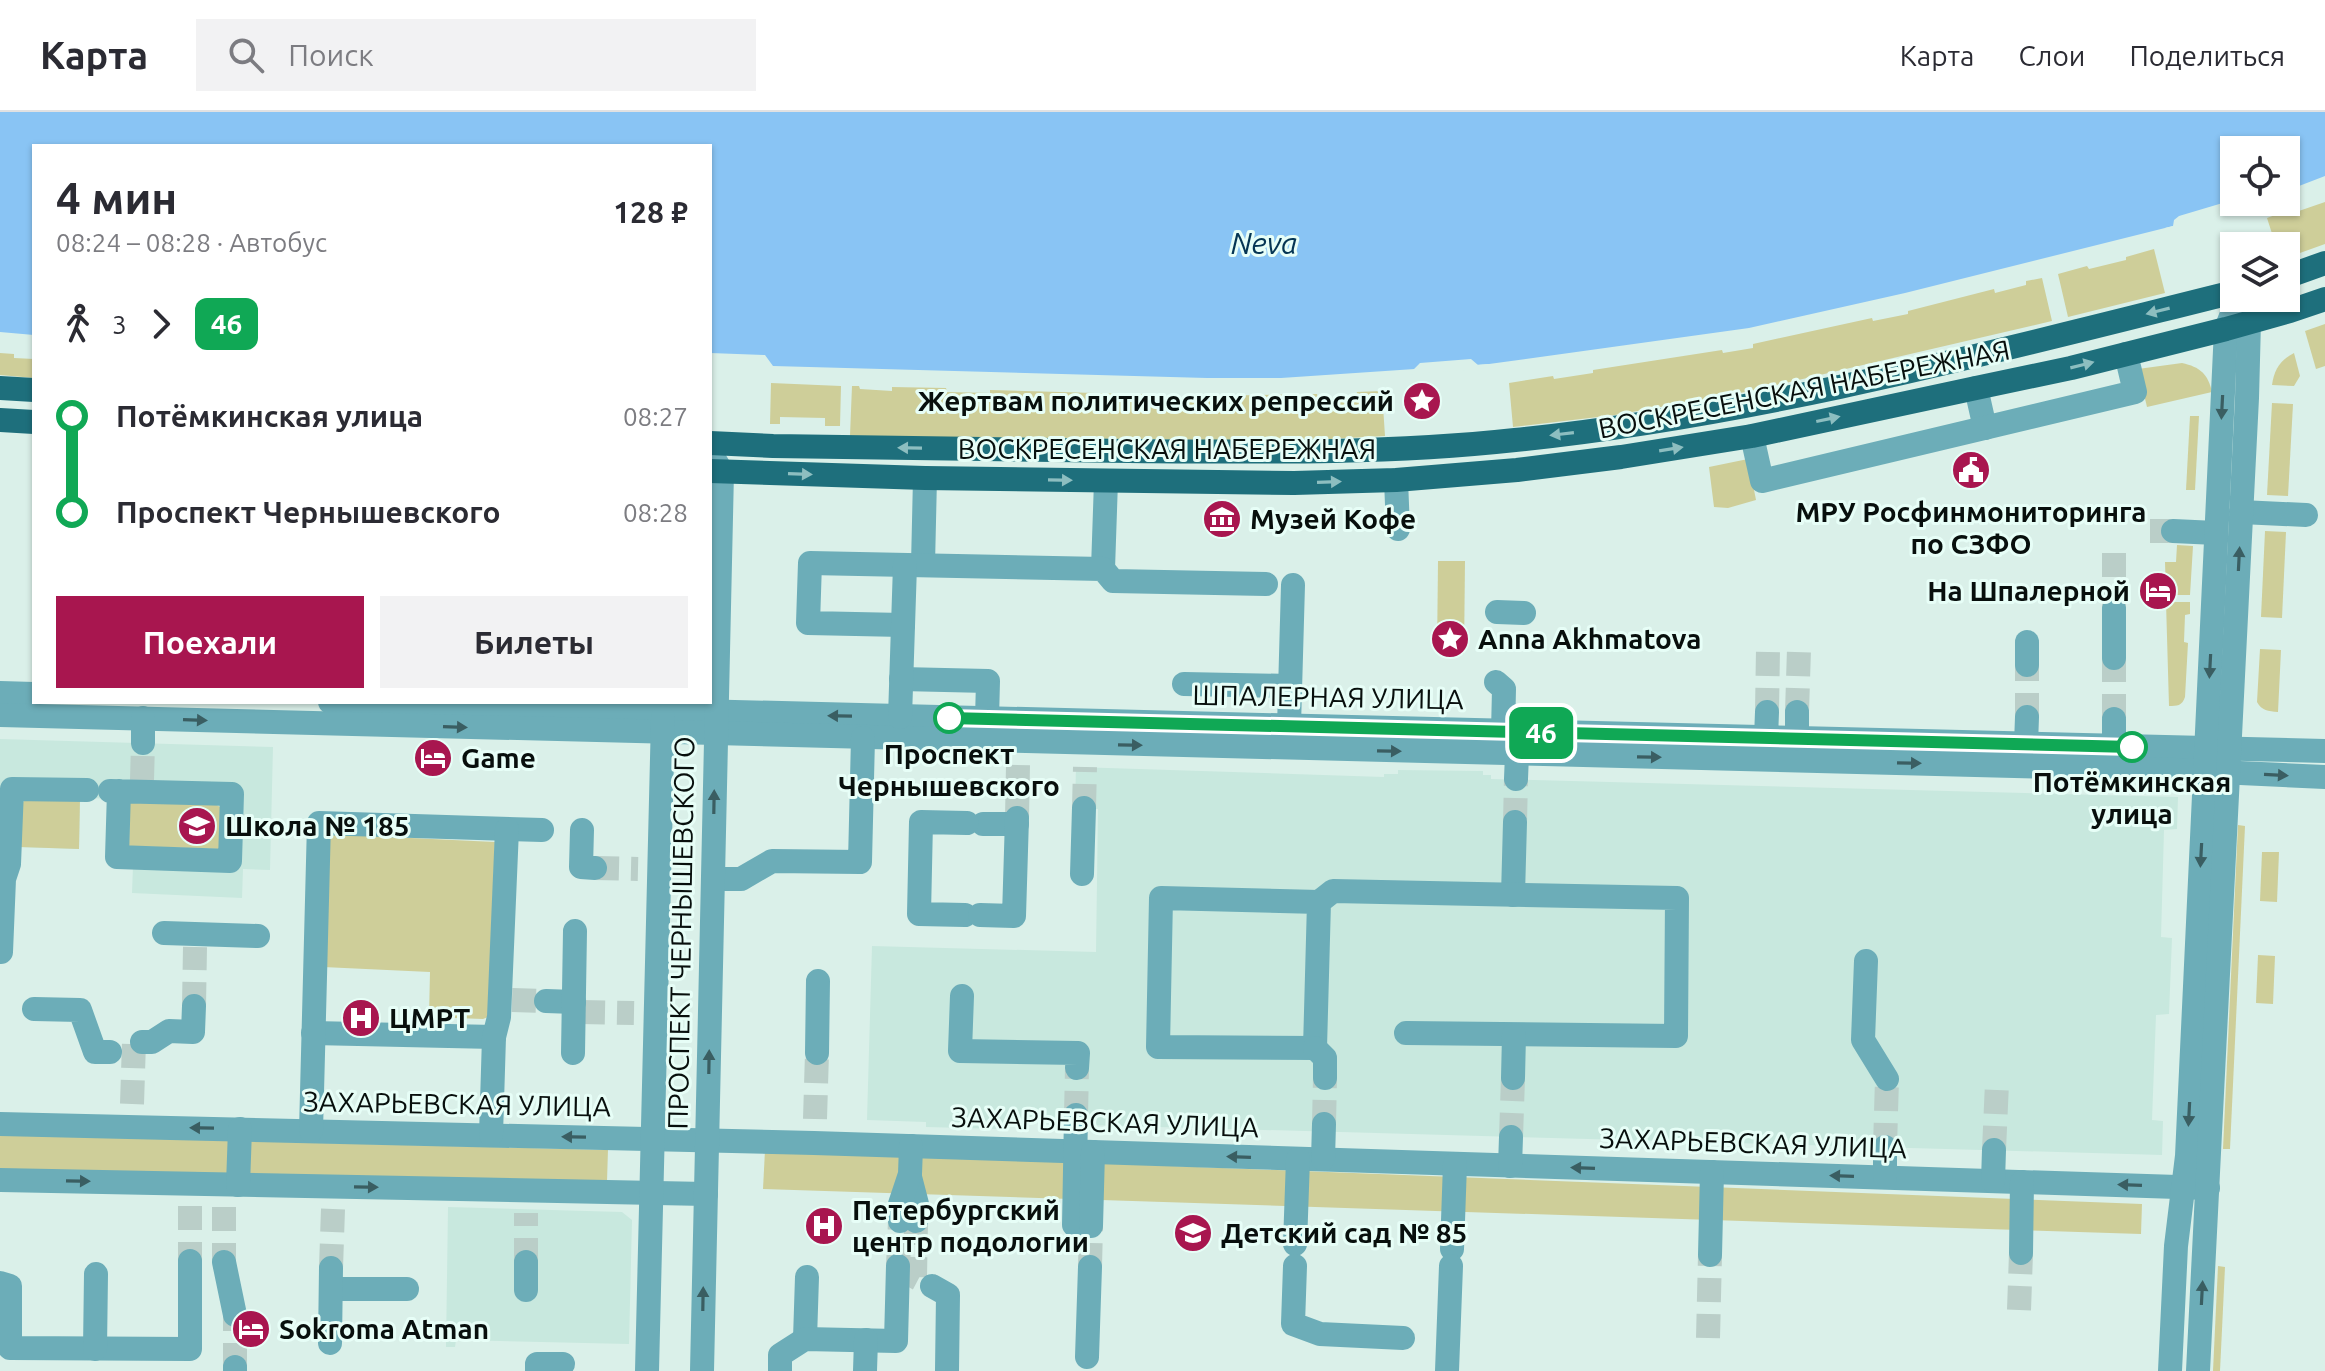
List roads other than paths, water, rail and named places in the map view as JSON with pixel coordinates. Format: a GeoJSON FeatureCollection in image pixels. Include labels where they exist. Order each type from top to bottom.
{"type":"FeatureCollection","features":[{"type":"Feature","properties":{"kind":"main road"},"geometry":{"type":"LineString","coordinates":[[2300,272],[2325,263]]}},
{"type":"Feature","properties":{"kind":"main road","name":"ВОСКРЕСЕНСКАЯ НАБЕРЕЖНАЯ"},"geometry":{"type":"LineString","coordinates":[[712,443],[1294,453],[1514,441],[1752,406],[2220,295]]}},
{"type":"Feature","properties":{"kind":"main road","name":"ВОСКРЕСЕНСКАЯ НАБЕРЕЖНАЯ"},"geometry":{"type":"LineString","coordinates":[[714,465],[925,478],[1294,483],[1396,480],[1517,470],[1752,436],[2126,354],[2325,299]]}},
{"type":"Feature","properties":{"kind":"main road"},"geometry":{"type":"LineString","coordinates":[[0,388],[32,390]]}},
{"type":"Feature","properties":{"kind":"main road"},"geometry":{"type":"LineString","coordinates":[[0,420],[32,422]]}},
{"type":"Feature","properties":{"kind":"street"},"geometry":{"type":"LineString","coordinates":[[2198,1371],[2208,1188],[2217,760],[2216,533],[2239,312]]}},
{"type":"Feature","properties":{"kind":"street"},"geometry":{"type":"LineString","coordinates":[[2170,1371],[2176,1246],[2187,1156],[2217,760],[2241,512],[2238,325]]}},
{"type":"Feature","properties":{"kind":"street"},"geometry":{"type":"LineString","coordinates":[[1752,436],[1762,481],[2135,392],[2126,354]]}},
{"type":"Feature","properties":{"kind":"street"},"geometry":{"type":"LineString","coordinates":[[1976,388],[1985,428]]}},
{"type":"Feature","properties":{"kind":"street","name":"ПРОСПЕКТ ЧЕРНЫШЕВСКОГО"},"geometry":{"type":"LineString","coordinates":[[702,1371],[716,723],[714,465]]}},
{"type":"Feature","properties":{"kind":"street"},"geometry":{"type":"LineString","coordinates":[[900,717],[903,625],[925,478]]}},
{"type":"Feature","properties":{"kind":"street"},"geometry":{"type":"LineString","coordinates":[[1396,480],[1398,529]]}},
{"type":"Feature","properties":{"kind":"street"},"geometry":{"type":"LineString","coordinates":[[1106,481],[1103,569],[1113,581],[1266,584]]}},
{"type":"Feature","properties":{"kind":"street"},"geometry":{"type":"LineString","coordinates":[[2241,512],[2306,515]]}},
{"type":"Feature","properties":{"kind":"street"},"geometry":{"type":"LineString","coordinates":[[2173,531],[2216,533]]}},
{"type":"Feature","properties":{"kind":"street"},"geometry":{"type":"LineString","coordinates":[[903,625],[808,623],[810,563],[1103,569]]}},
{"type":"Feature","properties":{"kind":"street"},"geometry":{"type":"LineString","coordinates":[[1289,726],[1293,585]]}},
{"type":"Feature","properties":{"kind":"street"},"geometry":{"type":"LineString","coordinates":[[2114,609],[2114,658]]}},
{"type":"Feature","properties":{"kind":"street"},"geometry":{"type":"LineString","coordinates":[[1497,612],[1524,613]]}},
{"type":"Feature","properties":{"kind":"street"},"geometry":{"type":"LineString","coordinates":[[901,679],[988,681],[987,719]]}},
{"type":"Feature","properties":{"kind":"street"},"geometry":{"type":"LineString","coordinates":[[1496,682],[1504,689],[1503,732]]}},
{"type":"Feature","properties":{"kind":"street"},"geometry":{"type":"LineString","coordinates":[[1184,684],[1290,686]]}},
{"type":"Feature","properties":{"kind":"street"},"geometry":{"type":"LineString","coordinates":[[0,693],[32,694]]}},
{"type":"Feature","properties":{"kind":"street","name":"ШПАЛЕРНАЯ УЛИЦА"},"geometry":{"type":"LineString","coordinates":[[451,704],[663,715],[1018,754],[1085,756],[1517,754],[2217,760],[2325,751]]}},
{"type":"Feature","properties":{"kind":"street"},"geometry":{"type":"LineString","coordinates":[[1766,738],[1767,712]]}},
{"type":"Feature","properties":{"kind":"street"},"geometry":{"type":"LineString","coordinates":[[1797,712],[1797,739]]}},
{"type":"Feature","properties":{"kind":"street","name":"ШПАЛЕРНАЯ УЛИЦА"},"geometry":{"type":"LineString","coordinates":[[0,715],[415,726],[663,715]]}},
{"type":"Feature","properties":{"kind":"street","name":"ПРОСПЕКТ ЧЕРНЫШЕВСКОГО"},"geometry":{"type":"LineString","coordinates":[[647,1371],[652,1139],[644,1013],[648,869],[663,715]]}},
{"type":"Feature","properties":{"kind":"street","name":"ШПАЛЕРНАЯ УЛИЦА"},"geometry":{"type":"LineString","coordinates":[[716,723],[900,717],[2026,744],[2114,747],[2325,777]]}},
{"type":"Feature","properties":{"kind":"street"},"geometry":{"type":"LineString","coordinates":[[2026,744],[2027,717]]}},
{"type":"Feature","properties":{"kind":"street"},"geometry":{"type":"LineString","coordinates":[[143,718],[143,743]]}},
{"type":"Feature","properties":{"kind":"street"},"geometry":{"type":"LineString","coordinates":[[2114,719],[2114,747]]}},
{"type":"Feature","properties":{"kind":"street"},"geometry":{"type":"LineString","coordinates":[[415,726],[415,751]]}},
{"type":"Feature","properties":{"kind":"street"},"geometry":{"type":"LineString","coordinates":[[713,879],[741,879],[772,861],[860,862],[863,738]]}},
{"type":"Feature","properties":{"kind":"street"},"geometry":{"type":"LineString","coordinates":[[1516,779],[1517,754]]}},
{"type":"Feature","properties":{"kind":"street"},"geometry":{"type":"LineString","coordinates":[[1,952],[12,789],[120,789],[232,794],[230,861],[117,857],[120,789]]}},
{"type":"Feature","properties":{"kind":"street"},"geometry":{"type":"LineString","coordinates":[[1082,874],[1084,808]]}},
{"type":"Feature","properties":{"kind":"street"},"geometry":{"type":"LineString","coordinates":[[1017,821],[1014,916],[973,915],[919,914],[921,822],[1017,821]]}},
{"type":"Feature","properties":{"kind":"street"},"geometry":{"type":"LineString","coordinates":[[1513,895],[1515,822]]}},
{"type":"Feature","properties":{"kind":"street"},"geometry":{"type":"LineString","coordinates":[[311,1131],[319,823],[542,830]]}},
{"type":"Feature","properties":{"kind":"street"},"geometry":{"type":"LineString","coordinates":[[491,1135],[494,1037],[506,1000],[507,829]]}},
{"type":"Feature","properties":{"kind":"street"},"geometry":{"type":"LineString","coordinates":[[582,830],[581,867],[595,868]]}},
{"type":"Feature","properties":{"kind":"street"},"geometry":{"type":"LineString","coordinates":[[1325,1078],[1325,1058],[1315,1048],[1158,1047],[1161,898],[1319,902],[1333,891],[1677,898],[1676,1036],[1406,1033]]}},
{"type":"Feature","properties":{"kind":"street"},"geometry":{"type":"LineString","coordinates":[[1315,1048],[1319,902]]}},
{"type":"Feature","properties":{"kind":"street"},"geometry":{"type":"LineString","coordinates":[[573,1053],[575,931]]}},
{"type":"Feature","properties":{"kind":"street"},"geometry":{"type":"LineString","coordinates":[[164,933],[195,941],[258,936]]}},
{"type":"Feature","properties":{"kind":"street"},"geometry":{"type":"LineString","coordinates":[[1866,961],[1863,1040],[1887,1079]]}},
{"type":"Feature","properties":{"kind":"street"},"geometry":{"type":"LineString","coordinates":[[817,1053],[818,981]]}},
{"type":"Feature","properties":{"kind":"street"},"geometry":{"type":"LineString","coordinates":[[962,996],[960,1051],[1078,1053],[1077,1068]]}},
{"type":"Feature","properties":{"kind":"street"},"geometry":{"type":"LineString","coordinates":[[546,1001],[576,1008]]}},
{"type":"Feature","properties":{"kind":"street"},"geometry":{"type":"LineString","coordinates":[[142,1042],[152,1042],[169,1031],[193,1032],[194,1006]]}},
{"type":"Feature","properties":{"kind":"street"},"geometry":{"type":"LineString","coordinates":[[34,1009],[80,1010],[95,1052],[110,1052]]}},
{"type":"Feature","properties":{"kind":"street"},"geometry":{"type":"LineString","coordinates":[[313,1033],[494,1037]]}},
{"type":"Feature","properties":{"kind":"street"},"geometry":{"type":"LineString","coordinates":[[1513,1078],[1514,1035]]}},
{"type":"Feature","properties":{"kind":"street","name":"ЗАХАРЬЕВСКАЯ УЛИЦА"},"geometry":{"type":"LineString","coordinates":[[0,1124],[124,1115],[240,1129],[652,1139],[707,1140],[815,1131],[911,1146],[2208,1188]]}},
{"type":"Feature","properties":{"kind":"street"},"geometry":{"type":"LineString","coordinates":[[1076,1115],[1084,1152],[1083,1225]]}},
{"type":"Feature","properties":{"kind":"street"},"geometry":{"type":"LineString","coordinates":[[1324,1124],[1310,1159],[1295,1255],[1293,1324],[1320,1334],[1403,1338]]}},
{"type":"Feature","properties":{"kind":"street"},"geometry":{"type":"LineString","coordinates":[[229,1192],[240,1129]]}},
{"type":"Feature","properties":{"kind":"street"},"geometry":{"type":"LineString","coordinates":[[1510,1166],[1511,1137]]}},
{"type":"Feature","properties":{"kind":"street"},"geometry":{"type":"LineString","coordinates":[[908,1221],[900,1204],[910,1174],[911,1146]]}},
{"type":"Feature","properties":{"kind":"street"},"geometry":{"type":"LineString","coordinates":[[1885,1147],[1885,1177]]}},
{"type":"Feature","properties":{"kind":"street"},"geometry":{"type":"LineString","coordinates":[[1993,1181],[1994,1150]]}},
{"type":"Feature","properties":{"kind":"street"},"geometry":{"type":"LineString","coordinates":[[1447,1371],[1455,1164]]}},
{"type":"Feature","properties":{"kind":"street"},"geometry":{"type":"LineString","coordinates":[[1710,1255],[1712,1172]]}},
{"type":"Feature","properties":{"kind":"street"},"geometry":{"type":"LineString","coordinates":[[0,1180],[190,1195],[229,1192],[333,1198],[526,1202],[651,1193],[706,1194]]}},
{"type":"Feature","properties":{"kind":"street"},"geometry":{"type":"LineString","coordinates":[[2021,1253],[2022,1182]]}},
{"type":"Feature","properties":{"kind":"street"},"geometry":{"type":"LineString","coordinates":[[0,1283],[10,1286],[10,1348],[190,1349],[190,1261]]}},
{"type":"Feature","properties":{"kind":"street"},"geometry":{"type":"LineString","coordinates":[[224,1262],[235,1315]]}},
{"type":"Feature","properties":{"kind":"street"},"geometry":{"type":"LineString","coordinates":[[526,1262],[526,1290]]}},
{"type":"Feature","properties":{"kind":"street"},"geometry":{"type":"LineString","coordinates":[[780,1371],[780,1355],[805,1339],[896,1341],[898,1266]]}},
{"type":"Feature","properties":{"kind":"street"},"geometry":{"type":"LineString","coordinates":[[1087,1357],[1090,1267]]}},
{"type":"Feature","properties":{"kind":"street"},"geometry":{"type":"LineString","coordinates":[[95,1349],[96,1274]]}},
{"type":"Feature","properties":{"kind":"street"},"geometry":{"type":"LineString","coordinates":[[805,1339],[807,1277]]}},
{"type":"Feature","properties":{"kind":"street"},"geometry":{"type":"LineString","coordinates":[[330,1343],[331,1278],[407,1289]]}},
{"type":"Feature","properties":{"kind":"street"},"geometry":{"type":"LineString","coordinates":[[932,1286],[948,1295],[947,1370]]}},
{"type":"Feature","properties":{"kind":"street"},"geometry":{"type":"LineString","coordinates":[[865,1371],[866,1340]]}},
{"type":"Feature","properties":{"kind":"street"},"geometry":{"type":"LineString","coordinates":[[537,1371],[537,1364],[563,1364]]}},
{"type":"Feature","properties":{"kind":"water","name":"Neva"},"geometry":{"type":"Polygon","coordinates":[[[0,112],[2325,112],[2325,176],[2300,186],[2300,136],[2220,136],[2220,212],[2185,223],[1905,293],[1749,328],[1489,364],[1281,378],[773,366],[765,355],[712,353],[712,144],[32,144],[32,335],[0,332],[0,112]]]}},
{"type":"Feature","properties":{"kind":"tunnel"},"geometry":{"type":"LineString","coordinates":[[2150,531],[2173,531]]}},
{"type":"Feature","properties":{"kind":"tunnel"},"geometry":{"type":"LineString","coordinates":[[2114,553],[2114,609]]}},
{"type":"Feature","properties":{"kind":"tunnel"},"geometry":{"type":"LineString","coordinates":[[1767,712],[1768,649]]}},
{"type":"Feature","properties":{"kind":"tunnel"},"geometry":{"type":"LineString","coordinates":[[1797,712],[1799,649]]}},
{"type":"Feature","properties":{"kind":"tunnel"},"geometry":{"type":"LineString","coordinates":[[2114,658],[2114,719]]}},
{"type":"Feature","properties":{"kind":"tunnel"},"geometry":{"type":"LineString","coordinates":[[2027,665],[2027,717]]}},
{"type":"Feature","properties":{"kind":"tunnel"},"geometry":{"type":"LineString","coordinates":[[142,780],[143,743]]}},
{"type":"Feature","properties":{"kind":"tunnel"},"geometry":{"type":"LineString","coordinates":[[1017,818],[1018,765]]}},
{"type":"Feature","properties":{"kind":"tunnel"},"geometry":{"type":"LineString","coordinates":[[1084,808],[1085,767]]}},
{"type":"Feature","properties":{"kind":"tunnel"},"geometry":{"type":"LineString","coordinates":[[1515,822],[1516,779]]}},
{"type":"Feature","properties":{"kind":"tunnel"},"geometry":{"type":"LineString","coordinates":[[595,868],[638,869]]}},
{"type":"Feature","properties":{"kind":"tunnel"},"geometry":{"type":"LineString","coordinates":[[194,1006],[195,947]]}},
{"type":"Feature","properties":{"kind":"tunnel"},"geometry":{"type":"LineString","coordinates":[[512,1000],[546,1001]]}},
{"type":"Feature","properties":{"kind":"tunnel"},"geometry":{"type":"LineString","coordinates":[[581,1012],[634,1013]]}},
{"type":"Feature","properties":{"kind":"tunnel"},"geometry":{"type":"LineString","coordinates":[[132,1104],[134,1042],[142,1042]]}},
{"type":"Feature","properties":{"kind":"tunnel"},"geometry":{"type":"LineString","coordinates":[[815,1119],[817,1053]]}},
{"type":"Feature","properties":{"kind":"tunnel"},"geometry":{"type":"LineString","coordinates":[[1076,1115],[1077,1068]]}},
{"type":"Feature","properties":{"kind":"tunnel"},"geometry":{"type":"LineString","coordinates":[[1324,1124],[1325,1078]]}},
{"type":"Feature","properties":{"kind":"tunnel"},"geometry":{"type":"LineString","coordinates":[[1511,1137],[1513,1078]]}},
{"type":"Feature","properties":{"kind":"tunnel"},"geometry":{"type":"LineString","coordinates":[[1885,1147],[1887,1079]]}},
{"type":"Feature","properties":{"kind":"tunnel"},"geometry":{"type":"LineString","coordinates":[[1994,1150],[1997,1083]]}},
{"type":"Feature","properties":{"kind":"tunnel"},"geometry":{"type":"LineString","coordinates":[[190,1206],[190,1261]]}},
{"type":"Feature","properties":{"kind":"tunnel"},"geometry":{"type":"LineString","coordinates":[[224,1207],[224,1262]]}},
{"type":"Feature","properties":{"kind":"tunnel"},"geometry":{"type":"LineString","coordinates":[[331,1268],[333,1209]]}},
{"type":"Feature","properties":{"kind":"tunnel"},"geometry":{"type":"LineString","coordinates":[[526,1213],[526,1262]]}},
{"type":"Feature","properties":{"kind":"tunnel"},"geometry":{"type":"LineString","coordinates":[[898,1266],[900,1221]]}},
{"type":"Feature","properties":{"kind":"tunnel"},"geometry":{"type":"LineString","coordinates":[[916,1221],[915,1277],[932,1286]]}},
{"type":"Feature","properties":{"kind":"tunnel"},"geometry":{"type":"LineString","coordinates":[[1090,1267],[1091,1226]]}},
{"type":"Feature","properties":{"kind":"tunnel"},"geometry":{"type":"LineString","coordinates":[[2019,1310],[2021,1253]]}},
{"type":"Feature","properties":{"kind":"tunnel"},"geometry":{"type":"LineString","coordinates":[[1708,1338],[1710,1255]]}},
{"type":"Feature","properties":{"kind":"tunnel"},"geometry":{"type":"LineString","coordinates":[[235,1315],[235,1367]]}},
{"type":"Feature","properties":{"kind":"place","name":"Жертвам политических репрессий"},"geometry":{"type":"Point","coordinates":[1422,401]}},
{"type":"Feature","properties":{"kind":"place","name":"МРУ Росфинмониторинга по СЗФО"},"geometry":{"type":"Point","coordinates":[1971,470]}},
{"type":"Feature","properties":{"kind":"place","name":"Музей Кофе"},"geometry":{"type":"Point","coordinates":[1222,519]}},
{"type":"Feature","properties":{"kind":"place","name":"На Шпалерной"},"geometry":{"type":"Point","coordinates":[2158,591]}},
{"type":"Feature","properties":{"kind":"place","name":"Anna Akhmatova"},"geometry":{"type":"Point","coordinates":[1450,639]}},
{"type":"Feature","properties":{"kind":"place","name":"Проспект Чернышевского"},"geometry":{"type":"Point","coordinates":[949,718]}},
{"type":"Feature","properties":{"kind":"place","name":"Потёмкинская улица"},"geometry":{"type":"Point","coordinates":[2132,747]}},
{"type":"Feature","properties":{"kind":"place","name":"Game"},"geometry":{"type":"Point","coordinates":[433,758]}},
{"type":"Feature","properties":{"kind":"place","name":"Школа № 185"},"geometry":{"type":"Point","coordinates":[197,826]}},
{"type":"Feature","properties":{"kind":"place","name":"ЦМРТ"},"geometry":{"type":"Point","coordinates":[361,1018]}},
{"type":"Feature","properties":{"kind":"place","name":"Петербургский центр подологии"},"geometry":{"type":"Point","coordinates":[824,1226]}},
{"type":"Feature","properties":{"kind":"place","name":"Детский сад № 85"},"geometry":{"type":"Point","coordinates":[1193,1233]}},
{"type":"Feature","properties":{"kind":"place","name":"Sokroma Atman"},"geometry":{"type":"Point","coordinates":[251,1329]}}]}
